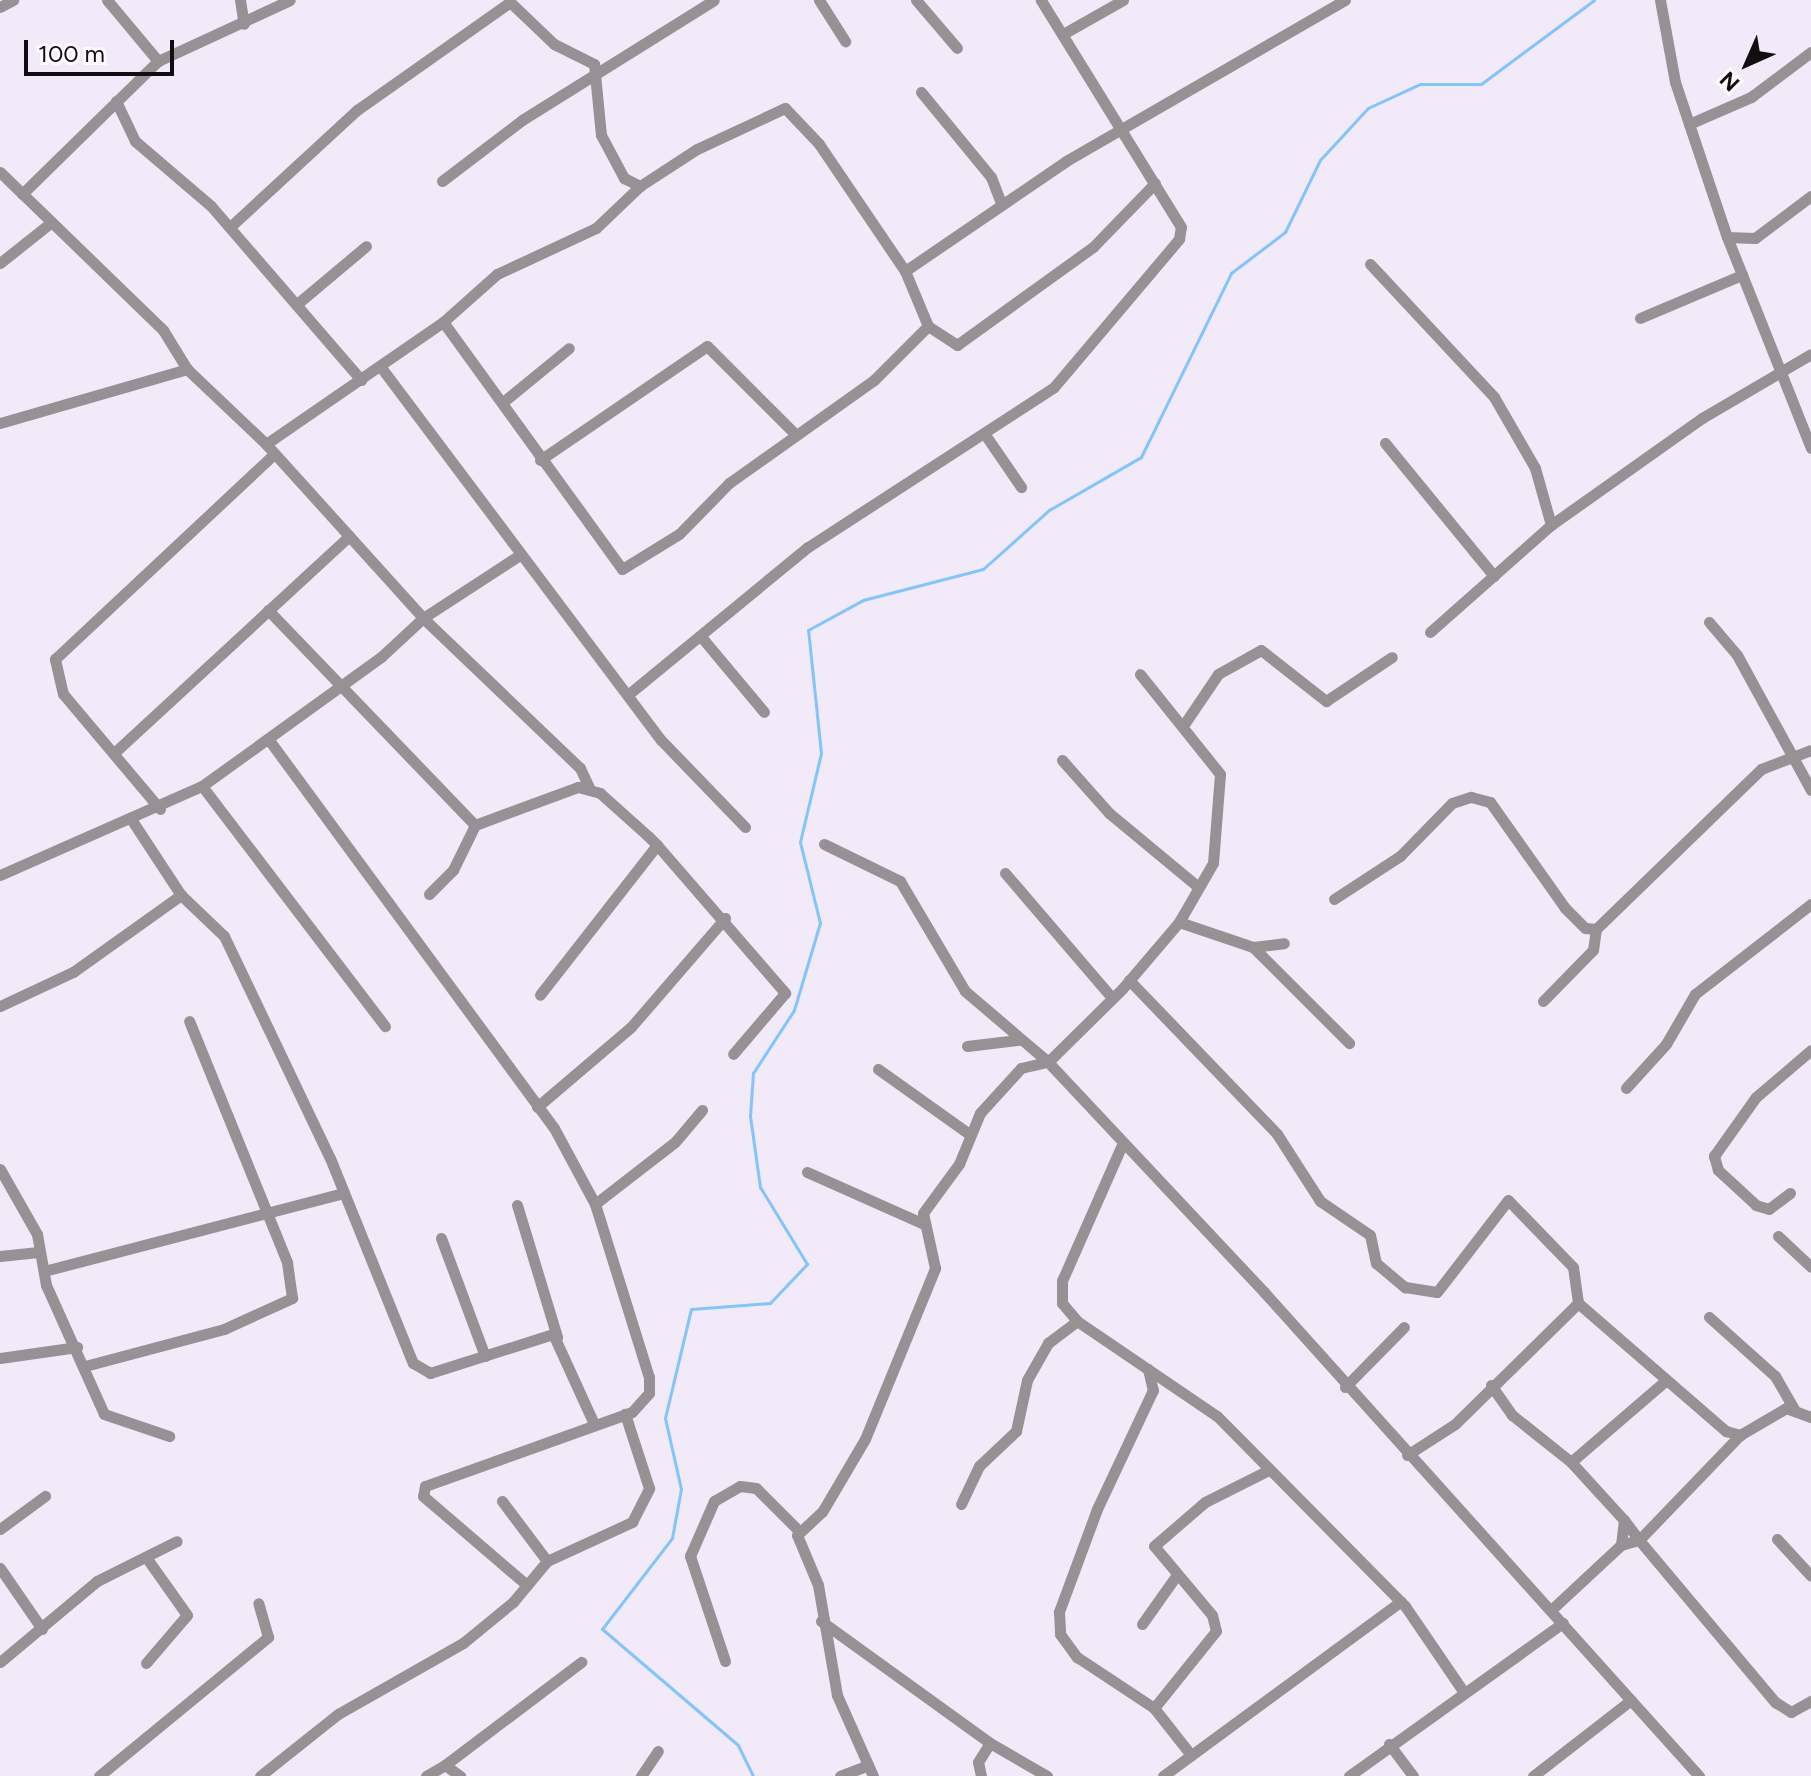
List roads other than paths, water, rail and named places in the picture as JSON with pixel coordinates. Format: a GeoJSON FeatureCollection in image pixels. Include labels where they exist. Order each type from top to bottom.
{"type":"FeatureCollection","features":[{"type":"Feature","properties":{"kind":"street"},"geometry":{"type":"LineString","coordinates":[[0,7],[13,0]]}},
{"type":"Feature","properties":{"kind":"street"},"geometry":{"type":"LineString","coordinates":[[107,0],[158,61]]}},
{"type":"Feature","properties":{"kind":"street"},"geometry":{"type":"LineString","coordinates":[[242,0],[244,24]]}},
{"type":"Feature","properties":{"kind":"street"},"geometry":{"type":"LineString","coordinates":[[242,0],[260,15]]}},
{"type":"Feature","properties":{"kind":"street"},"geometry":{"type":"LineString","coordinates":[[22,194],[158,61],[244,24],[290,0]]}},
{"type":"Feature","properties":{"kind":"street"},"geometry":{"type":"LineString","coordinates":[[442,181],[522,120],[597,78],[714,0]]}},
{"type":"Feature","properties":{"kind":"street"},"geometry":{"type":"LineString","coordinates":[[819,0],[845,41]]}},
{"type":"Feature","properties":{"kind":"street"},"geometry":{"type":"LineString","coordinates":[[916,0],[957,48]]}},
{"type":"Feature","properties":{"kind":"street"},"geometry":{"type":"LineString","coordinates":[[630,693],[703,639],[808,547],[986,436],[1089,354],[1179,239],[1181,227],[1124,130],[1041,0]]}},
{"type":"Feature","properties":{"kind":"street"},"geometry":{"type":"LineString","coordinates":[[1063,34],[1123,0]]}},
{"type":"Feature","properties":{"kind":"street"},"geometry":{"type":"LineString","coordinates":[[905,271],[1002,205],[1345,0]]}},
{"type":"Feature","properties":{"kind":"street"},"geometry":{"type":"LineString","coordinates":[[1660,0],[1689,124],[1727,237],[1811,448]]}},
{"type":"Feature","properties":{"kind":"street"},"geometry":{"type":"LineString","coordinates":[[230,227],[357,110],[511,1],[554,44],[586,57],[597,78],[601,135],[624,178],[640,186]]}},
{"type":"Feature","properties":{"kind":"street"},"geometry":{"type":"LineString","coordinates":[[1689,124],[1751,97],[1811,52]]}},
{"type":"Feature","properties":{"kind":"street"},"geometry":{"type":"LineString","coordinates":[[921,92],[991,177],[1002,205]]}},
{"type":"Feature","properties":{"kind":"street"},"geometry":{"type":"LineString","coordinates":[[116,101],[135,141],[230,227],[361,380]]}},
{"type":"Feature","properties":{"kind":"street"},"geometry":{"type":"LineString","coordinates":[[160,809],[63,694],[55,659],[270,449],[443,322],[507,268],[596,228],[640,186],[697,149],[785,108],[819,144],[905,271],[928,326],[957,345],[1093,247],[1155,183]]}},
{"type":"Feature","properties":{"kind":"street"},"geometry":{"type":"LineString","coordinates":[[0,172],[49,224],[163,330],[187,369],[270,449],[423,618],[580,768],[589,787],[657,845],[725,918],[785,993],[733,1054]]}},
{"type":"Feature","properties":{"kind":"street"},"geometry":{"type":"LineString","coordinates":[[1727,237],[1755,238],[1811,196]]}},
{"type":"Feature","properties":{"kind":"street"},"geometry":{"type":"LineString","coordinates":[[0,263],[49,224]]}},
{"type":"Feature","properties":{"kind":"street"},"geometry":{"type":"LineString","coordinates":[[297,304],[366,246]]}},
{"type":"Feature","properties":{"kind":"street"},"geometry":{"type":"LineString","coordinates":[[1370,264],[1494,397],[1535,468],[1551,525]]}},
{"type":"Feature","properties":{"kind":"street"},"geometry":{"type":"LineString","coordinates":[[1640,318],[1742,275]]}},
{"type":"Feature","properties":{"kind":"street"},"geometry":{"type":"LineString","coordinates":[[443,322],[503,402],[540,460],[622,569],[679,534],[794,433],[874,380],[928,326]]}},
{"type":"Feature","properties":{"kind":"street"},"geometry":{"type":"LineString","coordinates":[[540,460],[707,346],[794,433]]}},
{"type":"Feature","properties":{"kind":"street"},"geometry":{"type":"LineString","coordinates":[[503,402],[569,348]]}},
{"type":"Feature","properties":{"kind":"street"},"geometry":{"type":"LineString","coordinates":[[1430,632],[1551,525],[1714,410],[1811,354]]}},
{"type":"Feature","properties":{"kind":"street"},"geometry":{"type":"LineString","coordinates":[[380,366],[518,556],[630,693],[661,740],[745,827]]}},
{"type":"Feature","properties":{"kind":"street"},"geometry":{"type":"LineString","coordinates":[[0,423],[187,369]]}},
{"type":"Feature","properties":{"kind":"street"},"geometry":{"type":"LineString","coordinates":[[986,436],[1021,487]]}},
{"type":"Feature","properties":{"kind":"street"},"geometry":{"type":"LineString","coordinates":[[1385,443],[1494,576]]}},
{"type":"Feature","properties":{"kind":"street"},"geometry":{"type":"LineString","coordinates":[[114,753],[349,536]]}},
{"type":"Feature","properties":{"kind":"street"},"geometry":{"type":"LineString","coordinates":[[0,875],[133,822],[202,786],[269,740],[423,618],[518,556]]}},
{"type":"Feature","properties":{"kind":"street"},"geometry":{"type":"LineString","coordinates":[[268,610],[475,825]]}},
{"type":"Feature","properties":{"kind":"street"},"geometry":{"type":"LineString","coordinates":[[1709,622],[1737,655],[1811,790]]}},
{"type":"Feature","properties":{"kind":"street"},"geometry":{"type":"LineString","coordinates":[[703,639],[764,712]]}},
{"type":"Feature","properties":{"kind":"street"},"geometry":{"type":"LineString","coordinates":[[1185,723],[1218,674],[1261,650],[1326,701],[1392,657]]}},
{"type":"Feature","properties":{"kind":"street"},"geometry":{"type":"LineString","coordinates":[[924,1224],[969,1134],[998,1089],[1021,1068],[1048,1062],[1129,980],[1179,922],[1217,854],[1220,774],[1185,723],[1140,674]]}},
{"type":"Feature","properties":{"kind":"street"},"geometry":{"type":"LineString","coordinates":[[269,740],[435,959],[537,1107],[595,1204],[650,1385],[625,1414],[423,1491],[527,1585]]}},
{"type":"Feature","properties":{"kind":"street"},"geometry":{"type":"LineString","coordinates":[[1543,1001],[1593,950],[1596,929],[1761,769],[1811,750]]}},
{"type":"Feature","properties":{"kind":"street"},"geometry":{"type":"LineString","coordinates":[[1062,760],[1109,813],[1198,887]]}},
{"type":"Feature","properties":{"kind":"street"},"geometry":{"type":"LineString","coordinates":[[202,786],[385,1026]]}},
{"type":"Feature","properties":{"kind":"street"},"geometry":{"type":"LineString","coordinates":[[429,894],[453,870],[475,825],[589,787]]}},
{"type":"Feature","properties":{"kind":"street"},"geometry":{"type":"LineString","coordinates":[[1334,899],[1400,856],[1452,803],[1471,797],[1490,802],[1565,908],[1585,928],[1596,929]]}},
{"type":"Feature","properties":{"kind":"street"},"geometry":{"type":"LineString","coordinates":[[133,822],[181,895],[224,936],[344,1193],[416,1367],[430,1373],[557,1337]]}},
{"type":"Feature","properties":{"kind":"street"},"geometry":{"type":"LineString","coordinates":[[824,844],[900,881],[965,991],[1018,1040],[1048,1062],[1121,1147],[1264,1292],[1345,1387],[1699,1776]]}},
{"type":"Feature","properties":{"kind":"street"},"geometry":{"type":"LineString","coordinates":[[540,995],[657,845]]}},
{"type":"Feature","properties":{"kind":"street"},"geometry":{"type":"LineString","coordinates":[[1005,873],[1112,998]]}},
{"type":"Feature","properties":{"kind":"street"},"geometry":{"type":"LineString","coordinates":[[0,1006],[73,972],[181,895]]}},
{"type":"Feature","properties":{"kind":"street"},"geometry":{"type":"LineString","coordinates":[[1626,1088],[1666,1044],[1695,994],[1811,904]]}},
{"type":"Feature","properties":{"kind":"street"},"geometry":{"type":"LineString","coordinates":[[537,1107],[631,1027],[725,918]]}},
{"type":"Feature","properties":{"kind":"street"},"geometry":{"type":"LineString","coordinates":[[1179,922],[1253,947],[1284,943]]}},
{"type":"Feature","properties":{"kind":"street"},"geometry":{"type":"LineString","coordinates":[[1253,947],[1349,1043]]}},
{"type":"Feature","properties":{"kind":"street"},"geometry":{"type":"LineString","coordinates":[[1129,980],[1277,1134],[1320,1201],[1370,1235],[1376,1263],[1405,1287],[1437,1292],[1508,1200],[1573,1267],[1578,1303],[1717,1426],[1740,1435]]}},
{"type":"Feature","properties":{"kind":"street"},"geometry":{"type":"LineString","coordinates":[[85,1366],[224,1329],[292,1298],[287,1262],[189,1021]]}},
{"type":"Feature","properties":{"kind":"street"},"geometry":{"type":"LineString","coordinates":[[967,1046],[1018,1040]]}},
{"type":"Feature","properties":{"kind":"street"},"geometry":{"type":"LineString","coordinates":[[1790,1193],[1769,1209],[1756,1205],[1718,1170],[1714,1156],[1756,1097],[1811,1050]]}},
{"type":"Feature","properties":{"kind":"street"},"geometry":{"type":"LineString","coordinates":[[878,1069],[969,1134]]}},
{"type":"Feature","properties":{"kind":"street"},"geometry":{"type":"LineString","coordinates":[[595,1204],[675,1142],[702,1110]]}},
{"type":"Feature","properties":{"kind":"street"},"geometry":{"type":"LineString","coordinates":[[1121,1147],[1062,1281],[1062,1303],[1077,1321],[1217,1416],[1401,1601],[1463,1691]]}},
{"type":"Feature","properties":{"kind":"street"},"geometry":{"type":"LineString","coordinates":[[0,1169],[37,1234],[36,1252],[104,1414],[169,1436]]}},
{"type":"Feature","properties":{"kind":"street"},"geometry":{"type":"LineString","coordinates":[[799,1531],[822,1512],[858,1454],[910,1333],[937,1257],[924,1224],[807,1172]]}},
{"type":"Feature","properties":{"kind":"street"},"geometry":{"type":"LineString","coordinates":[[44,1271],[344,1193]]}},
{"type":"Feature","properties":{"kind":"street"},"geometry":{"type":"LineString","coordinates":[[517,1205],[557,1337],[594,1424]]}},
{"type":"Feature","properties":{"kind":"street"},"geometry":{"type":"LineString","coordinates":[[1778,1236],[1811,1267]]}},
{"type":"Feature","properties":{"kind":"street"},"geometry":{"type":"LineString","coordinates":[[441,1238],[485,1356]]}},
{"type":"Feature","properties":{"kind":"street"},"geometry":{"type":"LineString","coordinates":[[0,1256],[36,1252]]}},
{"type":"Feature","properties":{"kind":"street"},"geometry":{"type":"LineString","coordinates":[[1407,1455],[1455,1424],[1491,1385],[1578,1303]]}},
{"type":"Feature","properties":{"kind":"street"},"geometry":{"type":"LineString","coordinates":[[1709,1317],[1775,1376],[1794,1409],[1811,1417]]}},
{"type":"Feature","properties":{"kind":"street"},"geometry":{"type":"LineString","coordinates":[[961,1504],[979,1466],[1016,1431],[1027,1380],[1048,1343],[1077,1321]]}},
{"type":"Feature","properties":{"kind":"street"},"geometry":{"type":"LineString","coordinates":[[1345,1387],[1404,1327]]}},
{"type":"Feature","properties":{"kind":"street"},"geometry":{"type":"LineString","coordinates":[[0,1358],[77,1347]]}},
{"type":"Feature","properties":{"kind":"street"},"geometry":{"type":"LineString","coordinates":[[1148,1369],[1149,1400],[1107,1483],[1059,1612],[1060,1634],[1077,1657],[1154,1708],[1191,1755]]}},
{"type":"Feature","properties":{"kind":"street"},"geometry":{"type":"LineString","coordinates":[[1571,1462],[1664,1382]]}},
{"type":"Feature","properties":{"kind":"street"},"geometry":{"type":"LineString","coordinates":[[1491,1385],[1512,1415],[1571,1462],[1624,1520],[1775,1702],[1791,1712],[1811,1701]]}},
{"type":"Feature","properties":{"kind":"street"},"geometry":{"type":"LineString","coordinates":[[1551,1610],[1621,1545],[1639,1540],[1740,1435],[1794,1409]]}},
{"type":"Feature","properties":{"kind":"street"},"geometry":{"type":"LineString","coordinates":[[260,1776],[338,1714],[463,1643],[527,1585],[547,1561],[639,1512],[649,1488],[625,1414]]}},
{"type":"Feature","properties":{"kind":"street"},"geometry":{"type":"LineString","coordinates":[[1154,1708],[1216,1631],[1212,1615],[1176,1576],[1157,1541],[1205,1502],[1269,1470]]}},
{"type":"Feature","properties":{"kind":"street"},"geometry":{"type":"LineString","coordinates":[[725,1661],[690,1556],[714,1501],[740,1486],[756,1488],[799,1531],[837,1695],[870,1770],[840,1776]]}},
{"type":"Feature","properties":{"kind":"street"},"geometry":{"type":"LineString","coordinates":[[0,1529],[45,1496]]}},
{"type":"Feature","properties":{"kind":"street"},"geometry":{"type":"LineString","coordinates":[[502,1501],[547,1561]]}},
{"type":"Feature","properties":{"kind":"street"},"geometry":{"type":"LineString","coordinates":[[1621,1545],[1624,1520]]}},
{"type":"Feature","properties":{"kind":"street"},"geometry":{"type":"LineString","coordinates":[[1777,1539],[1811,1576]]}},
{"type":"Feature","properties":{"kind":"street"},"geometry":{"type":"LineString","coordinates":[[0,1662],[97,1581],[177,1541]]}},
{"type":"Feature","properties":{"kind":"street"},"geometry":{"type":"LineString","coordinates":[[146,1557],[187,1615],[146,1663]]}},
{"type":"Feature","properties":{"kind":"street"},"geometry":{"type":"LineString","coordinates":[[0,1568],[42,1629]]}},
{"type":"Feature","properties":{"kind":"street"},"geometry":{"type":"LineString","coordinates":[[1142,1624],[1176,1576]]}},
{"type":"Feature","properties":{"kind":"street"},"geometry":{"type":"LineString","coordinates":[[1163,1776],[1401,1601]]}},
{"type":"Feature","properties":{"kind":"street"},"geometry":{"type":"LineString","coordinates":[[99,1776],[268,1637],[258,1603]]}},
{"type":"Feature","properties":{"kind":"street"},"geometry":{"type":"LineString","coordinates":[[821,1621],[990,1743],[1047,1776]]}},
{"type":"Feature","properties":{"kind":"street"},"geometry":{"type":"LineString","coordinates":[[1349,1776],[1463,1691],[1563,1623]]}},
{"type":"Feature","properties":{"kind":"street"},"geometry":{"type":"LineString","coordinates":[[426,1776],[581,1662]]}},
{"type":"Feature","properties":{"kind":"street"},"geometry":{"type":"LineString","coordinates":[[1533,1776],[1631,1700]]}},
{"type":"Feature","properties":{"kind":"street"},"geometry":{"type":"LineString","coordinates":[[981,1776],[978,1762],[990,1743]]}},
{"type":"Feature","properties":{"kind":"street"},"geometry":{"type":"LineString","coordinates":[[1389,1744],[1413,1776]]}},
{"type":"Feature","properties":{"kind":"street"},"geometry":{"type":"LineString","coordinates":[[641,1776],[658,1751]]}},
{"type":"Feature","properties":{"kind":"street"},"geometry":{"type":"LineString","coordinates":[[445,1765],[460,1776]]}},
{"type":"Feature","properties":{"kind":"waterway"},"geometry":{"type":"LineString","coordinates":[[753,1776],[738,1745],[602,1629],[672,1538],[681,1489],[665,1418],[691,1309],[770,1303],[807,1264],[760,1187],[750,1116],[753,1073],[794,1010],[820,923],[800,842],[821,753],[808,630],[863,600],[983,569],[1049,510],[1141,457],[1231,273],[1285,232],[1320,160],[1368,108],[1420,84],[1481,84],[1594,0]]}}]}
